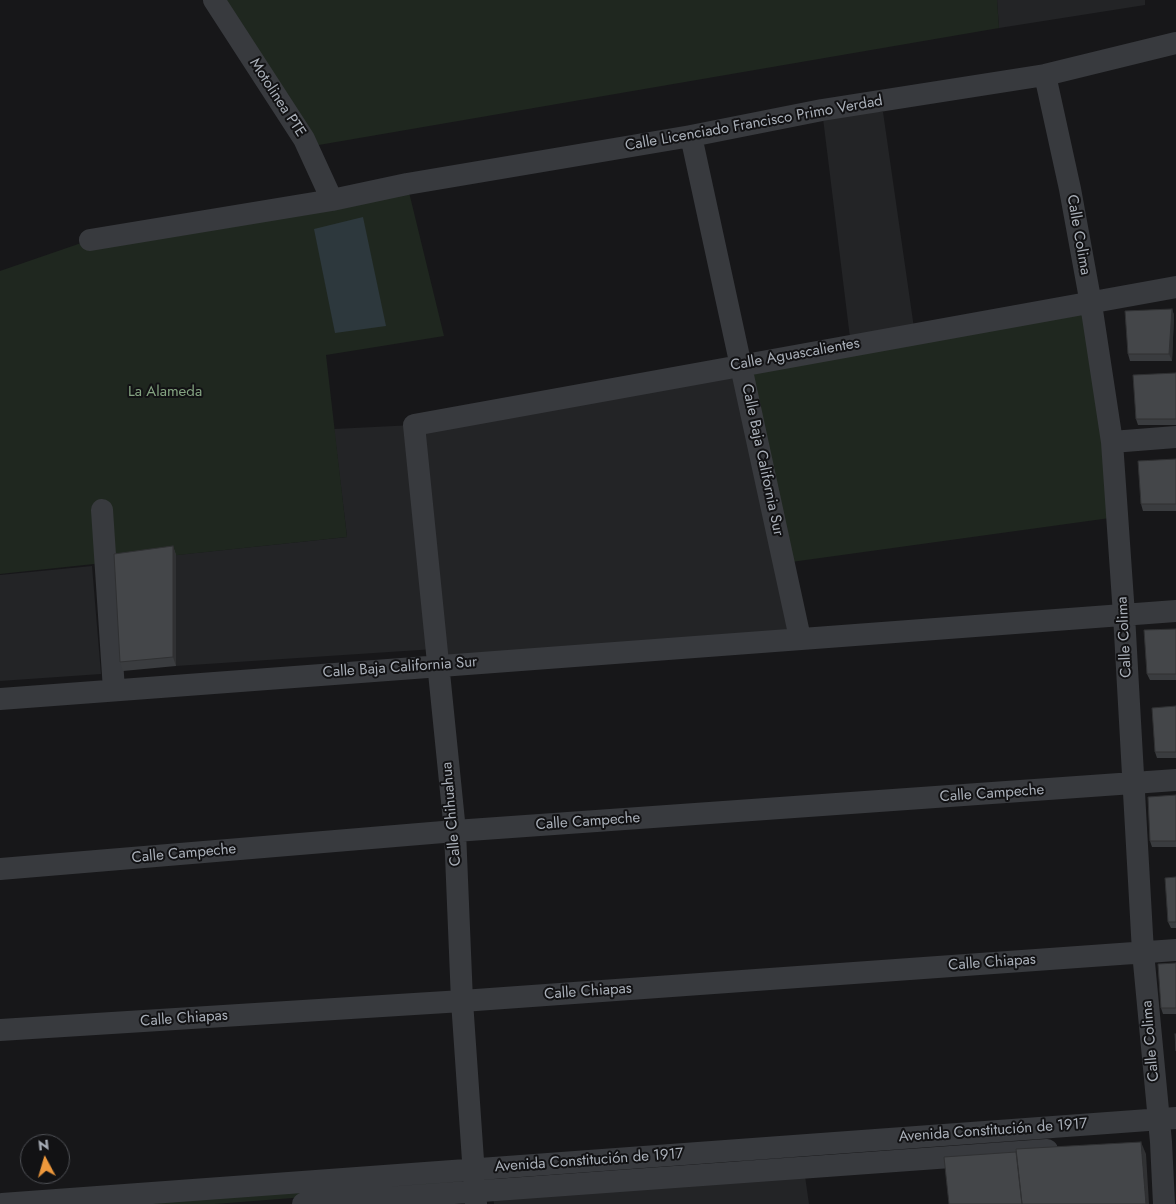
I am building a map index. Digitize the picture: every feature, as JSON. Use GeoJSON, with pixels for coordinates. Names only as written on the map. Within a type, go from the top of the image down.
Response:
{"type":"FeatureCollection","features":[{"type":"Feature","properties":{"kind":"street","name":"Motolinea PTE"},"geometry":{"type":"LineString","coordinates":[[214,0],[304,139],[332,200]]}},
{"type":"Feature","properties":{"kind":"street","name":"Calle Licenciado Francisco Primo Verdad"},"geometry":{"type":"LineString","coordinates":[[90,240],[332,200],[407,184],[691,136],[822,110],[1045,75],[1176,43]]}},
{"type":"Feature","properties":{"kind":"street","name":"Calle Colima"},"geometry":{"type":"LineString","coordinates":[[1045,75],[1070,189],[1091,304],[1112,442],[1143,952],[1167,1119],[1159,1142],[1164,1204]]}},
{"type":"Feature","properties":{"kind":"street","name":"Calle Baja California Sur"},"geometry":{"type":"LineString","coordinates":[[691,136],[800,638]]}},
{"type":"Feature","properties":{"kind":"street","name":"Calle Aguascalientes"},"geometry":{"type":"LineString","coordinates":[[414,425],[741,365],[1091,304],[1176,287]]}},
{"type":"Feature","properties":{"kind":"street","name":"Calle Chihuahua"},"geometry":{"type":"LineString","coordinates":[[414,425],[455,831],[462,1001],[474,1188]]}},
{"type":"Feature","properties":{"kind":"street"},"geometry":{"type":"LineString","coordinates":[[1112,442],[1176,438]]}},
{"type":"Feature","properties":{"kind":"street"},"geometry":{"type":"LineString","coordinates":[[102,510],[114,690]]}},
{"type":"Feature","properties":{"kind":"street","name":"Calle Baja California Sur"},"geometry":{"type":"LineString","coordinates":[[0,699],[800,638],[1176,612]]}},
{"type":"Feature","properties":{"kind":"street","name":"Calle Campeche"},"geometry":{"type":"LineString","coordinates":[[0,869],[455,831],[1176,780]]}},
{"type":"Feature","properties":{"kind":"street","name":"Calle Chiapas"},"geometry":{"type":"LineString","coordinates":[[0,1030],[462,1001],[1176,950]]}},
{"type":"Feature","properties":{"kind":"street","name":"Avenida Constitución de 1917"},"geometry":{"type":"LineString","coordinates":[[302,1204],[1167,1119]]}},
{"type":"Feature","properties":{"kind":"street","name":"Avenida Constitución de 1917"},"geometry":{"type":"LineString","coordinates":[[2,1204],[474,1188],[1071,1148]]}},
{"type":"Feature","properties":{"kind":"shaded area"},"geometry":{"type":"Polygon","coordinates":[[[997,0],[1145,0],[1145,5],[999,28],[997,0]]]}},
{"type":"Feature","properties":{"kind":"shaded area"},"geometry":{"type":"Polygon","coordinates":[[[822,110],[883,112],[915,335],[851,346],[822,110]]]}},
{"type":"Feature","properties":{"kind":"shaded area"},"geometry":{"type":"Polygon","coordinates":[[[363,217],[386,326],[335,333],[314,229],[363,217]]]}},
{"type":"Feature","properties":{"kind":"shaded area"},"geometry":{"type":"Polygon","coordinates":[[[741,365],[800,638],[437,665],[435,649],[176,666],[176,555],[347,537],[334,429],[414,425],[741,365]]]}},
{"type":"Feature","properties":{"kind":"shaded area"},"geometry":{"type":"Polygon","coordinates":[[[92,566],[101,674],[0,681],[0,575],[92,566]]]}},
{"type":"Feature","properties":{"kind":"shaded area"},"geometry":{"type":"Polygon","coordinates":[[[805,1176],[809,1204],[494,1204],[493,1195],[805,1176]]]}},
{"type":"Feature","properties":{"kind":"green space"},"geometry":{"type":"Polygon","coordinates":[[[226,0],[997,0],[999,28],[307,147],[226,0]]]}},
{"type":"Feature","properties":{"kind":"green space","name":"La Alameda"},"geometry":{"type":"Polygon","coordinates":[[[407,184],[444,336],[326,355],[347,537],[0,574],[0,271],[90,240],[407,184]]]}},
{"type":"Feature","properties":{"kind":"green space"},"geometry":{"type":"Polygon","coordinates":[[[1091,304],[1110,518],[784,563],[741,365],[1091,304]]]}},
{"type":"Feature","properties":{"kind":"green space"},"geometry":{"type":"Polygon","coordinates":[[[447,1177],[448,1186],[215,1204],[97,1204],[447,1177]]]}},
{"type":"Feature","properties":{"kind":"building"},"geometry":{"type":"Polygon","coordinates":[[[1172,309],[1169,354],[1128,354],[1125,311],[1172,309]]]}},
{"type":"Feature","properties":{"kind":"building"},"geometry":{"type":"Polygon","coordinates":[[[1176,373],[1176,419],[1136,419],[1133,375],[1176,373]]]}},
{"type":"Feature","properties":{"kind":"building"},"geometry":{"type":"Polygon","coordinates":[[[1176,459],[1176,504],[1141,504],[1138,461],[1176,459]]]}},
{"type":"Feature","properties":{"kind":"building"},"geometry":{"type":"Polygon","coordinates":[[[173,546],[173,657],[120,662],[114,554],[173,546]]]}},
{"type":"Feature","properties":{"kind":"building"},"geometry":{"type":"Polygon","coordinates":[[[1176,629],[1176,674],[1147,674],[1144,630],[1176,629]]]}},
{"type":"Feature","properties":{"kind":"building"},"geometry":{"type":"Polygon","coordinates":[[[1176,706],[1176,752],[1155,752],[1152,708],[1176,706]]]}},
{"type":"Feature","properties":{"kind":"building"},"geometry":{"type":"Polygon","coordinates":[[[1176,795],[1176,841],[1150,841],[1148,797],[1176,795]]]}},
{"type":"Feature","properties":{"kind":"building"},"geometry":{"type":"Polygon","coordinates":[[[1176,877],[1176,922],[1168,922],[1165,878],[1176,877]]]}},
{"type":"Feature","properties":{"kind":"building"},"geometry":{"type":"Polygon","coordinates":[[[1176,963],[1176,1008],[1161,1008],[1158,964],[1176,963]]]}},
{"type":"Feature","properties":{"kind":"building"},"geometry":{"type":"Polygon","coordinates":[[[1141,1142],[1146,1204],[1022,1204],[1016,1149],[1141,1142]]]}},
{"type":"Feature","properties":{"kind":"building"},"geometry":{"type":"Polygon","coordinates":[[[1016,1152],[1022,1204],[949,1204],[944,1157],[1016,1152]]]}}]}
